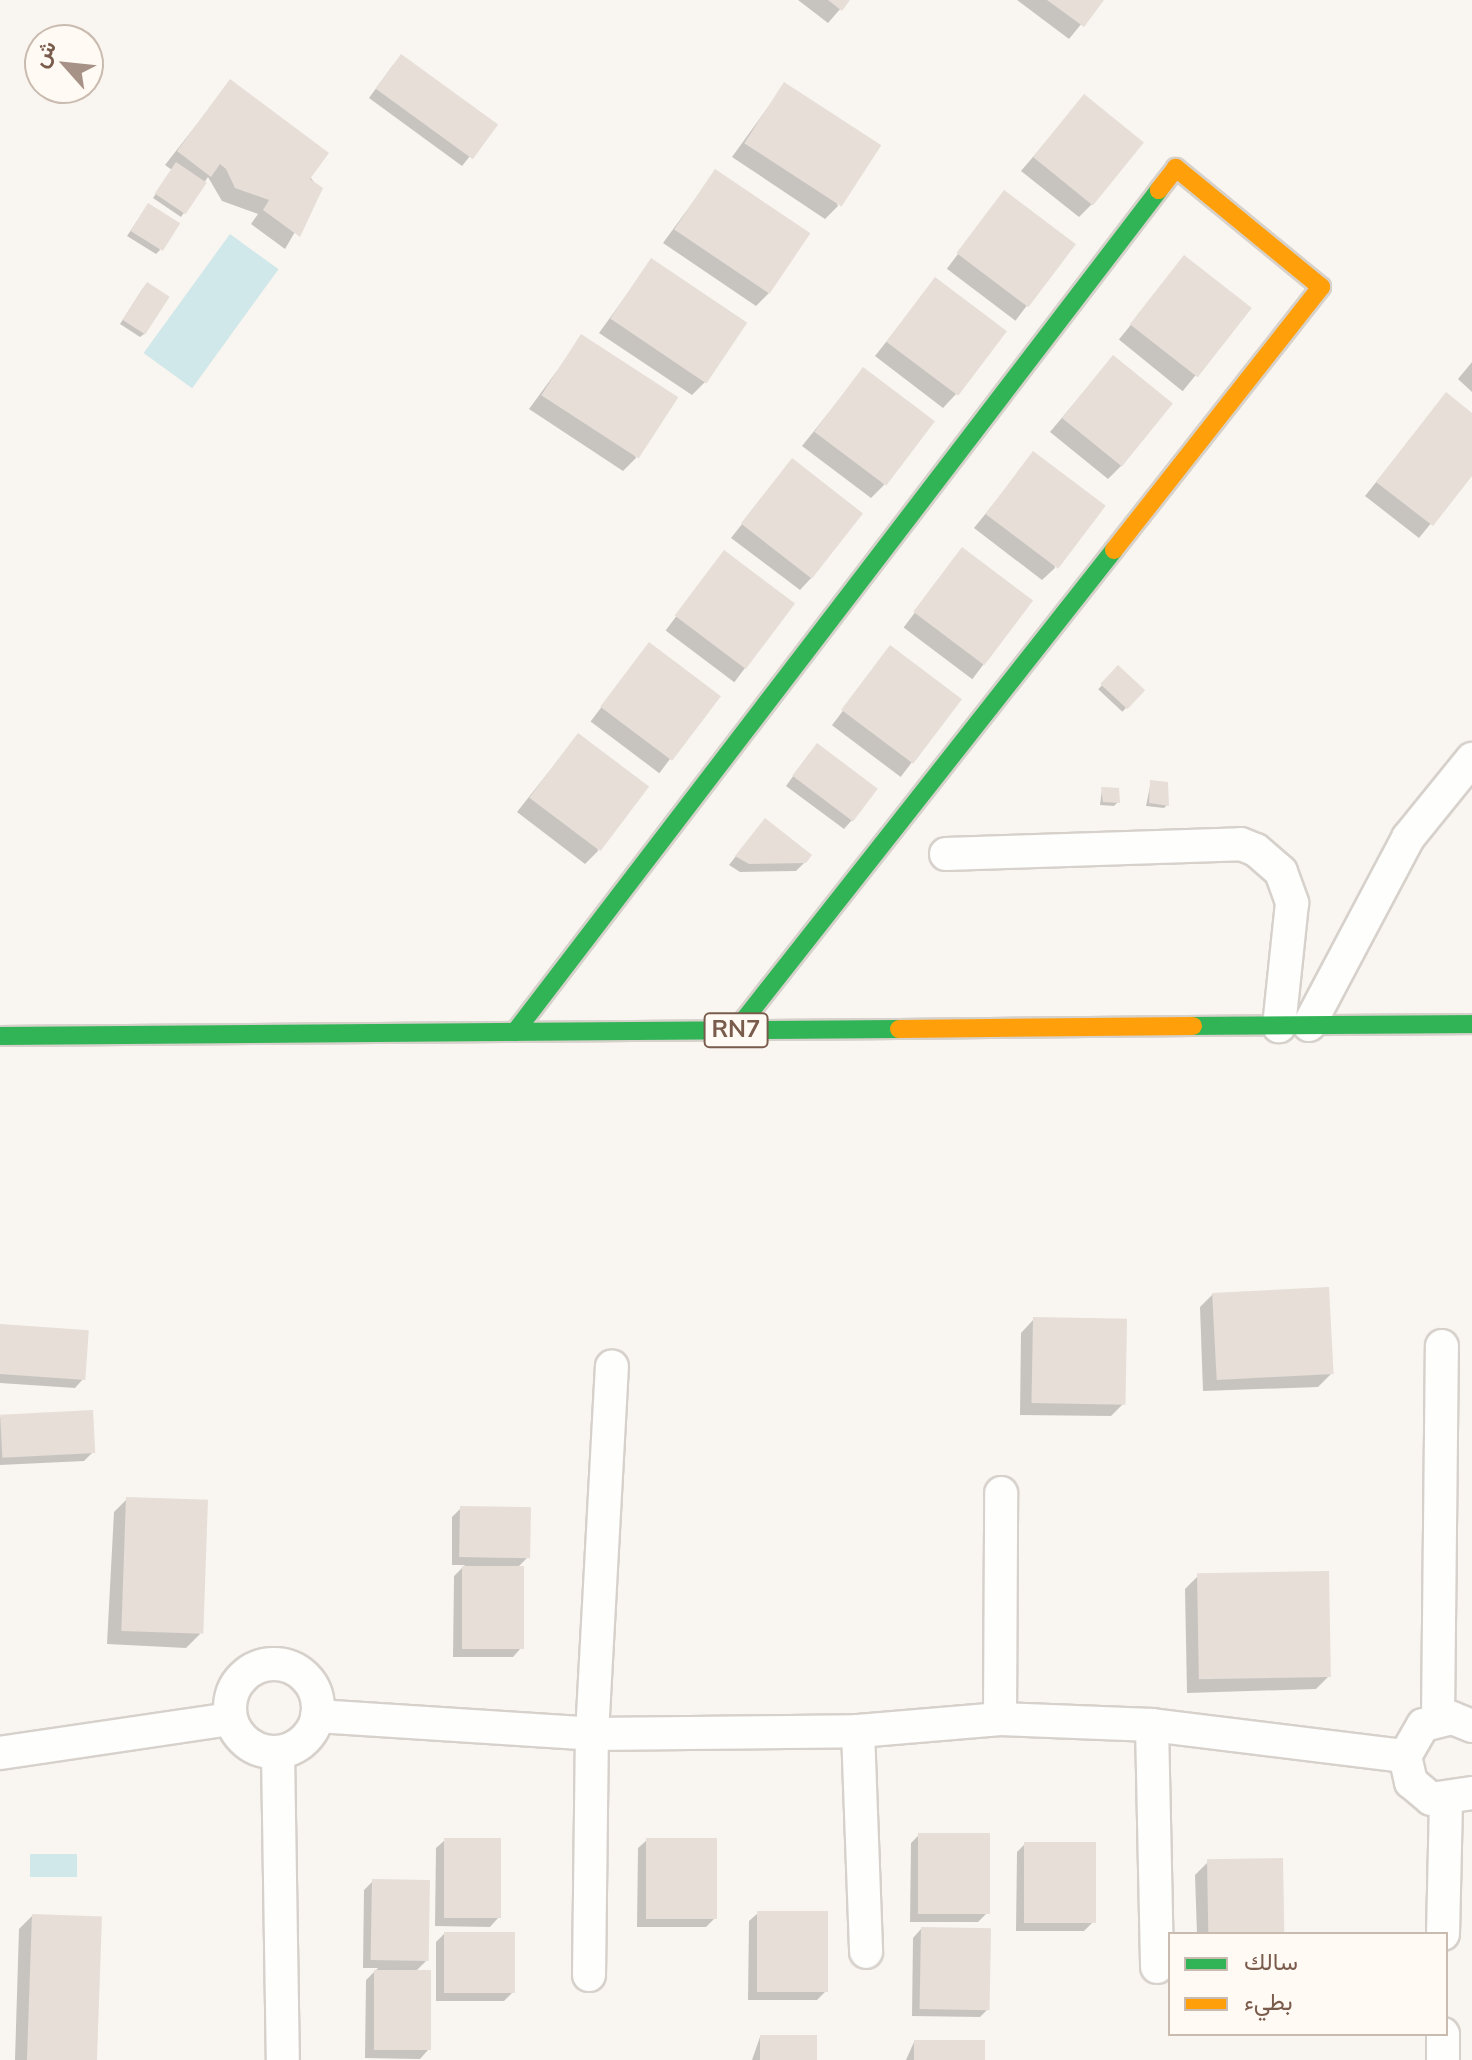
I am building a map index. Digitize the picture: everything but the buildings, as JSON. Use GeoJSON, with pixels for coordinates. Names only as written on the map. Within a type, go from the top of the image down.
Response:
{"type":"FeatureCollection","features":[{"type":"Feature","properties":{"kind":"street"},"geometry":{"type":"LineString","coordinates":[[515,1032],[1176,168],[1321,287],[736,1030]]}},
{"type":"Feature","properties":{"kind":"street"},"geometry":{"type":"LineString","coordinates":[[1294,1026],[1408,838],[1472,759]]}},
{"type":"Feature","properties":{"kind":"street"},"geometry":{"type":"LineString","coordinates":[[946,854],[1241,844],[1256,850],[1281,872],[1292,903],[1294,1026]]}},
{"type":"Feature","properties":{"kind":"street","name":"RN7"},"geometry":{"type":"LineString","coordinates":[[0,1036],[1472,1024]]}},
{"type":"Feature","properties":{"kind":"street"},"geometry":{"type":"LineString","coordinates":[[1438,1719],[1442,1346]]}},
{"type":"Feature","properties":{"kind":"street"},"geometry":{"type":"LineString","coordinates":[[589,1975],[592,1734],[612,1367]]}},
{"type":"Feature","properties":{"kind":"street"},"geometry":{"type":"LineString","coordinates":[[1000,1719],[1001,1493]]}},
{"type":"Feature","properties":{"kind":"street"},"geometry":{"type":"LineString","coordinates":[[265,1664],[305,1675],[317,1716],[304,1740],[278,1752],[248,1745],[230,1719],[240,1679],[265,1664]]}},
{"type":"Feature","properties":{"kind":"street"},"geometry":{"type":"LineString","coordinates":[[317,1716],[592,1734],[858,1731],[1000,1719],[1152,1725],[1405,1756]]}},
{"type":"Feature","properties":{"kind":"street"},"geometry":{"type":"LineString","coordinates":[[0,1753],[230,1719]]}},
{"type":"Feature","properties":{"kind":"street"},"geometry":{"type":"LineString","coordinates":[[1443,1932],[1459,1797],[1420,1793],[1405,1756],[1417,1730],[1438,1719],[1472,1726]]}},
{"type":"Feature","properties":{"kind":"street"},"geometry":{"type":"LineString","coordinates":[[1152,1725],[1157,1967]]}},
{"type":"Feature","properties":{"kind":"street"},"geometry":{"type":"LineString","coordinates":[[858,1731],[866,1952]]}},
{"type":"Feature","properties":{"kind":"street"},"geometry":{"type":"LineString","coordinates":[[278,1752],[283,2060]]}},
{"type":"Feature","properties":{"kind":"street"},"geometry":{"type":"LineString","coordinates":[[1443,2036],[1443,2060]]}},
{"type":"Feature","properties":{"kind":"water"},"geometry":{"type":"Polygon","coordinates":[[[230,234],[279,269],[192,388],[144,353],[230,234]]]}},
{"type":"Feature","properties":{"kind":"water"},"geometry":{"type":"Polygon","coordinates":[[[30,1854],[77,1854],[77,1877],[30,1877],[30,1854]]]}},
{"type":"Feature","properties":{"kind":"traffic: fast"},"geometry":{"type":"LineString","coordinates":[[515,1032],[1159,190]]}},
{"type":"Feature","properties":{"kind":"traffic: fast"},"geometry":{"type":"LineString","coordinates":[[736,1030],[1114,550]]}},
{"type":"Feature","properties":{"kind":"traffic: fast"},"geometry":{"type":"LineString","coordinates":[[1193,1026],[1472,1024]]}},
{"type":"Feature","properties":{"kind":"traffic: fast"},"geometry":{"type":"LineString","coordinates":[[0,1036],[899,1029]]}},
{"type":"Feature","properties":{"kind":"traffic: slow"},"geometry":{"type":"LineString","coordinates":[[1114,550],[1321,287],[1176,168],[1159,190]]}},
{"type":"Feature","properties":{"kind":"traffic: slow"},"geometry":{"type":"LineString","coordinates":[[899,1029],[1193,1026]]}}]}
